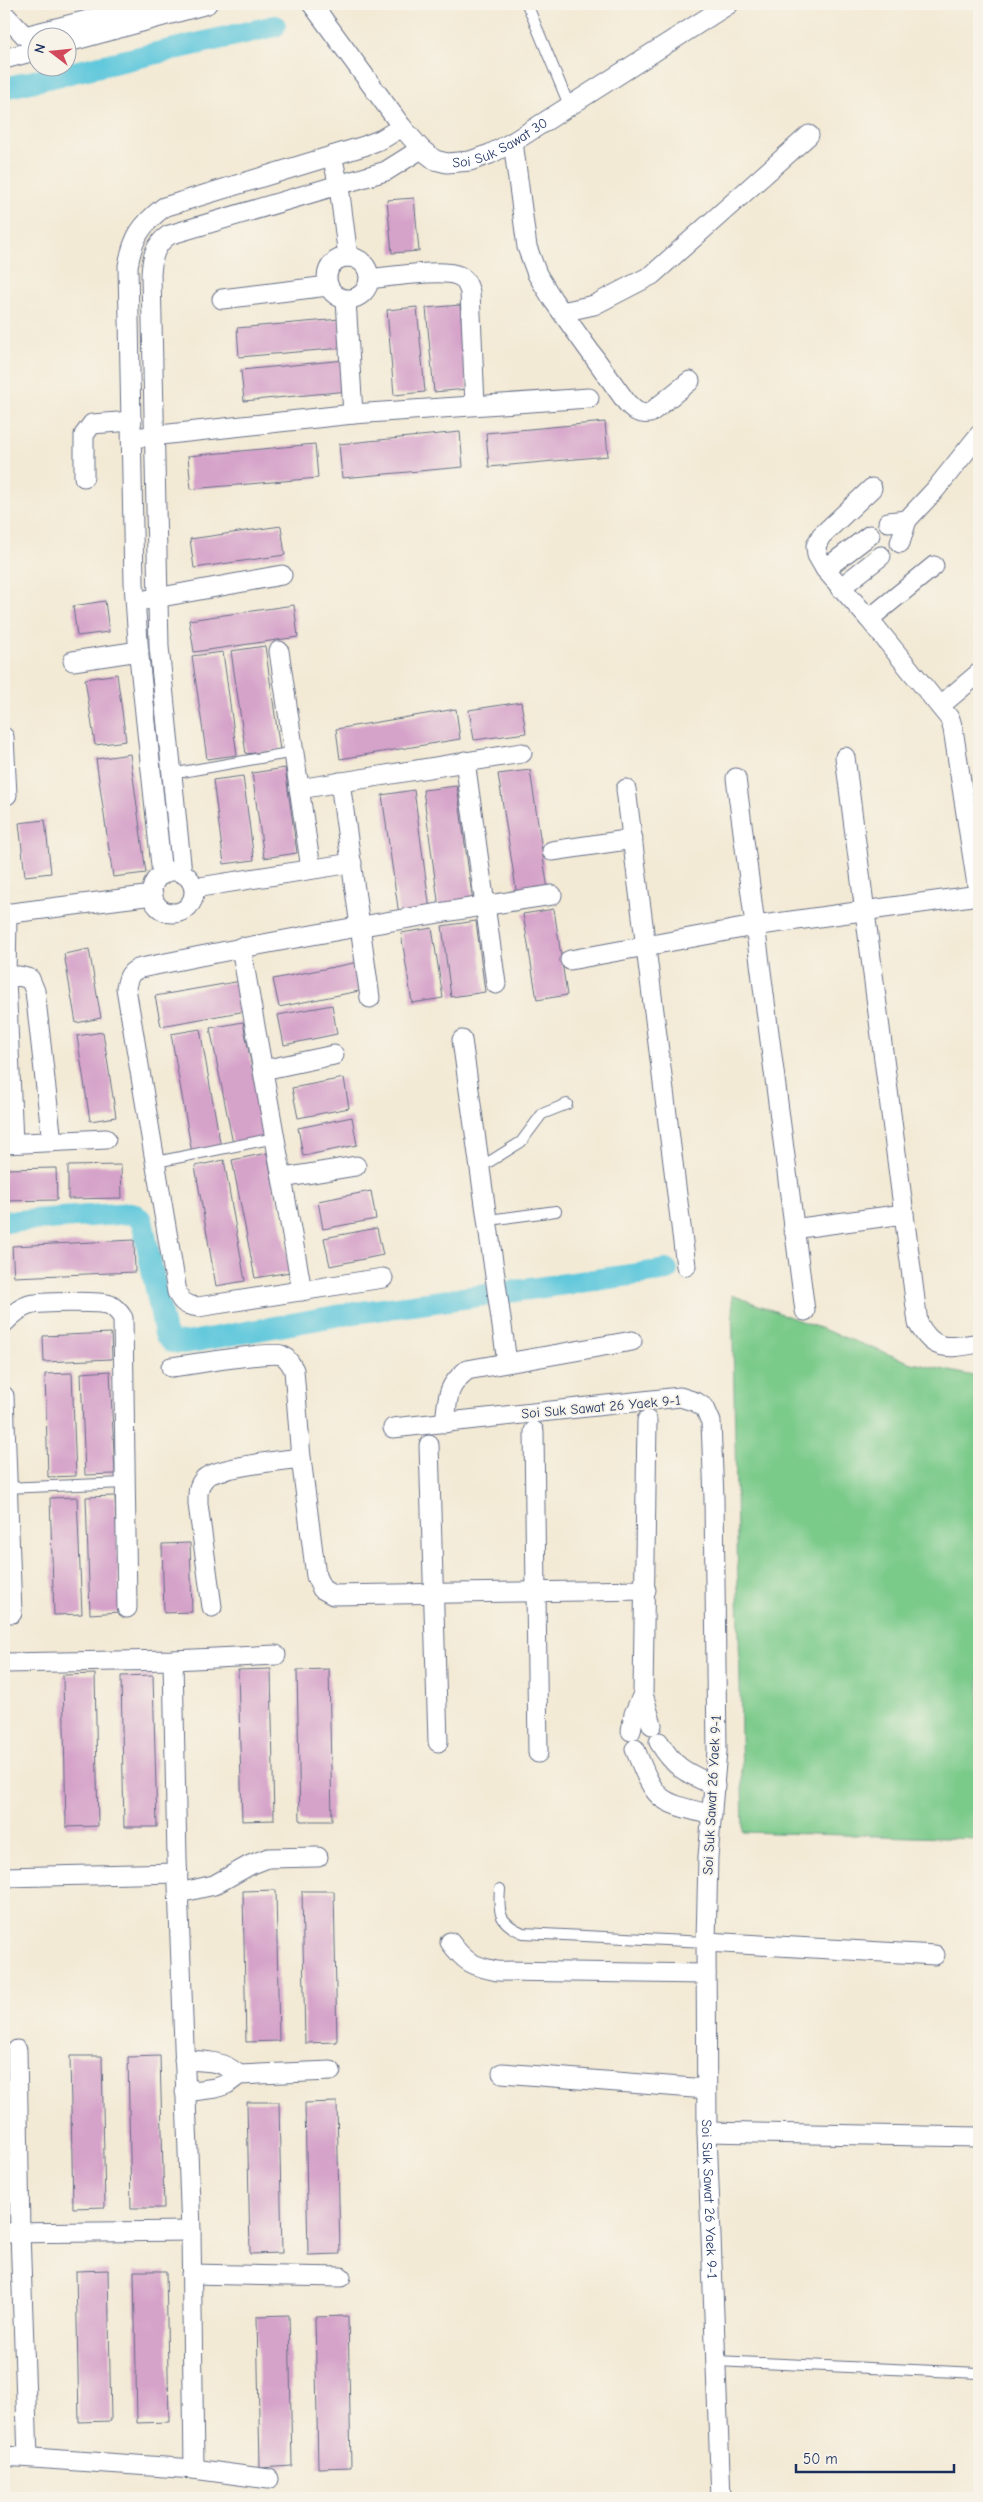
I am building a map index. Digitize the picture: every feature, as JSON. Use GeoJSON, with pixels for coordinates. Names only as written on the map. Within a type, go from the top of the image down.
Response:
{"type":"FeatureCollection","features":[{"type":"Feature","properties":{"kind":"street"},"geometry":{"type":"LineString","coordinates":[[4,14],[25,36],[151,4]]}},
{"type":"Feature","properties":{"kind":"street"},"geometry":{"type":"LineString","coordinates":[[78,39],[207,4]]}},
{"type":"Feature","properties":{"kind":"street","name":"Soi Suk Sawat 30"},"geometry":{"type":"LineString","coordinates":[[315,5],[402,127],[421,149],[435,160],[456,163],[490,154],[513,142],[729,4]]}},
{"type":"Feature","properties":{"kind":"street"},"geometry":{"type":"LineString","coordinates":[[4,59],[28,53]]}},
{"type":"Feature","properties":{"kind":"street"},"geometry":{"type":"LineString","coordinates":[[162,875],[139,651],[132,519],[128,266],[132,245],[146,222],[164,207],[332,156],[382,139],[402,127]]}},
{"type":"Feature","properties":{"kind":"street"},"geometry":{"type":"LineString","coordinates":[[562,312],[594,305],[652,275],[809,135]]}},
{"type":"Feature","properties":{"kind":"street"},"geometry":{"type":"LineString","coordinates":[[513,142],[527,247],[538,274],[562,312],[635,412],[643,415],[650,413],[690,381]]}},
{"type":"Feature","properties":{"kind":"street"},"geometry":{"type":"LineString","coordinates":[[182,873],[162,696],[157,597],[152,256],[160,241],[181,230],[386,171],[421,149]]}},
{"type":"Feature","properties":{"kind":"street"},"geometry":{"type":"LineString","coordinates":[[332,156],[339,186],[348,257]]}},
{"type":"Feature","properties":{"kind":"street"},"geometry":{"type":"LineString","coordinates":[[348,257],[363,264],[369,279],[367,288],[362,294],[346,300],[332,293],[328,286],[328,270],[332,263],[348,257]]}},
{"type":"Feature","properties":{"kind":"street"},"geometry":{"type":"LineString","coordinates":[[369,279],[445,272],[459,276],[465,281],[470,292],[476,405]]}},
{"type":"Feature","properties":{"kind":"street"},"geometry":{"type":"LineString","coordinates":[[222,299],[328,286]]}},
{"type":"Feature","properties":{"kind":"street"},"geometry":{"type":"LineString","coordinates":[[346,300],[353,414]]}},
{"type":"Feature","properties":{"kind":"street"},"geometry":{"type":"LineString","coordinates":[[84,477],[84,435],[92,424],[132,429],[155,436],[353,414],[589,398]]}},
{"type":"Feature","properties":{"kind":"street"},"geometry":{"type":"LineString","coordinates":[[900,543],[907,520],[935,490],[979,434]]}},
{"type":"Feature","properties":{"kind":"street"},"geometry":{"type":"LineString","coordinates":[[570,960],[754,926],[979,896],[953,729],[940,706],[868,618],[840,588],[817,555],[816,546],[821,536],[872,488]]}},
{"type":"Feature","properties":{"kind":"street"},"geometry":{"type":"LineString","coordinates":[[888,522],[907,520]]}},
{"type":"Feature","properties":{"kind":"street"},"geometry":{"type":"LineString","coordinates":[[825,569],[870,535]]}},
{"type":"Feature","properties":{"kind":"street"},"geometry":{"type":"LineString","coordinates":[[840,588],[881,556]]}},
{"type":"Feature","properties":{"kind":"street"},"geometry":{"type":"LineString","coordinates":[[868,618],[934,566]]}},
{"type":"Feature","properties":{"kind":"street"},"geometry":{"type":"LineString","coordinates":[[136,603],[157,597],[282,575]]}},
{"type":"Feature","properties":{"kind":"street"},"geometry":{"type":"LineString","coordinates":[[74,661],[139,651]]}},
{"type":"Feature","properties":{"kind":"street"},"geometry":{"type":"LineString","coordinates":[[279,651],[311,869]]}},
{"type":"Feature","properties":{"kind":"street"},"geometry":{"type":"LineString","coordinates":[[940,706],[979,673]]}},
{"type":"Feature","properties":{"kind":"street"},"geometry":{"type":"LineString","coordinates":[[4,737],[7,795]]}},
{"type":"Feature","properties":{"kind":"street"},"geometry":{"type":"LineString","coordinates":[[299,789],[522,753]]}},
{"type":"Feature","properties":{"kind":"street"},"geometry":{"type":"LineString","coordinates":[[845,757],[918,1323],[926,1338],[950,1348],[979,1343]]}},
{"type":"Feature","properties":{"kind":"street"},"geometry":{"type":"LineString","coordinates":[[465,761],[496,984]]}},
{"type":"Feature","properties":{"kind":"street"},"geometry":{"type":"LineString","coordinates":[[736,778],[805,1312]]}},
{"type":"Feature","properties":{"kind":"street"},"geometry":{"type":"LineString","coordinates":[[340,782],[370,998]]}},
{"type":"Feature","properties":{"kind":"street"},"geometry":{"type":"LineString","coordinates":[[626,789],[644,946],[686,1266]]}},
{"type":"Feature","properties":{"kind":"street"},"geometry":{"type":"LineString","coordinates":[[965,801],[979,815]]}},
{"type":"Feature","properties":{"kind":"street"},"geometry":{"type":"LineString","coordinates":[[552,851],[633,840]]}},
{"type":"Feature","properties":{"kind":"street"},"geometry":{"type":"LineString","coordinates":[[194,888],[352,863]]}},
{"type":"Feature","properties":{"kind":"street"},"geometry":{"type":"LineString","coordinates":[[169,871],[182,873],[191,880],[194,888],[191,904],[176,914],[161,910],[152,895],[155,881],[162,875],[169,871]]}},
{"type":"Feature","properties":{"kind":"street"},"geometry":{"type":"LineString","coordinates":[[106,1139],[8,1144],[6,914],[152,895]]}},
{"type":"Feature","properties":{"kind":"street"},"geometry":{"type":"LineString","coordinates":[[383,1278],[198,1307],[185,1305],[177,1292],[126,988],[127,978],[133,970],[241,947],[360,925],[552,895]]}},
{"type":"Feature","properties":{"kind":"street"},"geometry":{"type":"LineString","coordinates":[[241,947],[302,1291]]}},
{"type":"Feature","properties":{"kind":"street"},"geometry":{"type":"LineString","coordinates":[[6,978],[19,976],[30,979],[35,991],[52,1142]]}},
{"type":"Feature","properties":{"kind":"street"},"geometry":{"type":"LineString","coordinates":[[462,1040],[489,1220],[507,1362]]}},
{"type":"Feature","properties":{"kind":"street"},"geometry":{"type":"LineString","coordinates":[[263,1070],[334,1055]]}},
{"type":"Feature","properties":{"kind":"street"},"geometry":{"type":"LineString","coordinates":[[282,1178],[356,1166]]}},
{"type":"Feature","properties":{"kind":"street"},"geometry":{"type":"LineString","coordinates":[[793,1229],[904,1214]]}},
{"type":"Feature","properties":{"kind":"street"},"geometry":{"type":"LineString","coordinates":[[4,1323],[18,1311],[30,1305],[97,1302],[110,1305],[118,1310],[122,1318],[127,1608]]}},
{"type":"Feature","properties":{"kind":"street"},"geometry":{"type":"LineString","coordinates":[[445,1423],[449,1393],[454,1380],[467,1370],[632,1340]]}},
{"type":"Feature","properties":{"kind":"street"},"geometry":{"type":"LineString","coordinates":[[171,1367],[261,1355],[280,1355],[289,1362],[294,1370],[301,1458],[316,1576],[322,1589],[333,1594],[350,1596],[646,1590]]}},
{"type":"Feature","properties":{"kind":"street"},"geometry":{"type":"LineString","coordinates":[[4,1396],[12,1613]]}},
{"type":"Feature","properties":{"kind":"street","name":"Soi Suk Sawat 26 Yaek 9-1"},"geometry":{"type":"LineString","coordinates":[[393,1428],[680,1397],[696,1402],[705,1408],[711,1422],[714,1499],[717,1751],[706,1942],[706,2132],[721,2498]]}},
{"type":"Feature","properties":{"kind":"street"},"geometry":{"type":"LineString","coordinates":[[647,1420],[643,1694],[655,1733],[669,1760],[686,1773],[715,1786]]}},
{"type":"Feature","properties":{"kind":"street"},"geometry":{"type":"LineString","coordinates":[[534,1431],[538,1753]]}},
{"type":"Feature","properties":{"kind":"street"},"geometry":{"type":"LineString","coordinates":[[429,1445],[438,1742]]}},
{"type":"Feature","properties":{"kind":"street"},"geometry":{"type":"LineString","coordinates":[[212,1607],[198,1504],[198,1488],[206,1477],[220,1471],[301,1458]]}},
{"type":"Feature","properties":{"kind":"street"},"geometry":{"type":"LineString","coordinates":[[4,1663],[173,1660],[276,1655]]}},
{"type":"Feature","properties":{"kind":"street"},"geometry":{"type":"LineString","coordinates":[[173,1660],[178,1873],[191,2231],[194,2470]]}},
{"type":"Feature","properties":{"kind":"street"},"geometry":{"type":"LineString","coordinates":[[643,1694],[634,1714],[633,1740],[652,1788],[663,1801],[712,1815]]}},
{"type":"Feature","properties":{"kind":"street"},"geometry":{"type":"LineString","coordinates":[[646,1775],[669,1760]]}},
{"type":"Feature","properties":{"kind":"street"},"geometry":{"type":"LineString","coordinates":[[179,1893],[214,1885],[250,1865],[268,1858],[318,1857]]}},
{"type":"Feature","properties":{"kind":"street"},"geometry":{"type":"LineString","coordinates":[[4,1877],[178,1873]]}},
{"type":"Feature","properties":{"kind":"street"},"geometry":{"type":"LineString","coordinates":[[450,1942],[462,1958],[477,1967],[497,1971],[706,1974]]}},
{"type":"Feature","properties":{"kind":"street"},"geometry":{"type":"LineString","coordinates":[[706,1942],[935,1955]]}},
{"type":"Feature","properties":{"kind":"street"},"geometry":{"type":"LineString","coordinates":[[16,2050],[12,2233],[28,2457]]}},
{"type":"Feature","properties":{"kind":"street"},"geometry":{"type":"LineString","coordinates":[[184,2060],[218,2062],[230,2067],[239,2075]]}},
{"type":"Feature","properties":{"kind":"street"},"geometry":{"type":"LineString","coordinates":[[185,2092],[216,2088],[227,2084],[239,2075],[331,2071]]}},
{"type":"Feature","properties":{"kind":"street"},"geometry":{"type":"LineString","coordinates":[[502,2072],[706,2089]]}},
{"type":"Feature","properties":{"kind":"street"},"geometry":{"type":"LineString","coordinates":[[706,2132],[979,2137]]}},
{"type":"Feature","properties":{"kind":"street"},"geometry":{"type":"LineString","coordinates":[[12,2233],[191,2231]]}},
{"type":"Feature","properties":{"kind":"street"},"geometry":{"type":"LineString","coordinates":[[191,2274],[341,2277]]}},
{"type":"Feature","properties":{"kind":"street"},"geometry":{"type":"LineString","coordinates":[[4,2456],[194,2470],[269,2479]]}},
{"type":"Feature","properties":{"kind":"lane"},"geometry":{"type":"LineString","coordinates":[[527,4],[569,105]]}},
{"type":"Feature","properties":{"kind":"lane"},"geometry":{"type":"LineString","coordinates":[[171,774],[294,752]]}},
{"type":"Feature","properties":{"kind":"lane"},"geometry":{"type":"LineString","coordinates":[[480,1167],[521,1142],[542,1114],[567,1104]]}},
{"type":"Feature","properties":{"kind":"lane"},"geometry":{"type":"LineString","coordinates":[[156,1162],[275,1138]]}},
{"type":"Feature","properties":{"kind":"lane"},"geometry":{"type":"LineString","coordinates":[[489,1220],[556,1211]]}},
{"type":"Feature","properties":{"kind":"lane"},"geometry":{"type":"LineString","coordinates":[[6,1487],[125,1483]]}},
{"type":"Feature","properties":{"kind":"lane"},"geometry":{"type":"LineString","coordinates":[[500,1889],[498,1908],[502,1918],[511,1928],[523,1933],[706,1942]]}},
{"type":"Feature","properties":{"kind":"lane"},"geometry":{"type":"LineString","coordinates":[[716,2361],[979,2373]]}},
{"type":"Feature","properties":{"kind":"green space"},"geometry":{"type":"Polygon","coordinates":[[[732,1295],[912,1363],[979,1377],[979,1839],[743,1832],[732,1295]]]}},
{"type":"Feature","properties":{"kind":"building"},"geometry":{"type":"Polygon","coordinates":[[[414,198],[419,251],[392,253],[387,200],[414,198]]]}},
{"type":"Feature","properties":{"kind":"building"},"geometry":{"type":"Polygon","coordinates":[[[460,305],[467,389],[434,392],[426,308],[460,305]]]}},
{"type":"Feature","properties":{"kind":"building"},"geometry":{"type":"Polygon","coordinates":[[[417,307],[425,392],[394,395],[387,310],[417,307]]]}},
{"type":"Feature","properties":{"kind":"building"},"geometry":{"type":"Polygon","coordinates":[[[340,319],[343,348],[239,357],[237,328],[340,319]]]}},
{"type":"Feature","properties":{"kind":"building"},"geometry":{"type":"Polygon","coordinates":[[[345,360],[348,391],[244,401],[241,370],[345,360]]]}},
{"type":"Feature","properties":{"kind":"building"},"geometry":{"type":"Polygon","coordinates":[[[605,422],[608,456],[489,467],[486,433],[605,422]]]}},
{"type":"Feature","properties":{"kind":"building"},"geometry":{"type":"Polygon","coordinates":[[[460,432],[463,467],[342,478],[339,444],[460,432]]]}},
{"type":"Feature","properties":{"kind":"building"},"geometry":{"type":"Polygon","coordinates":[[[315,444],[318,478],[191,489],[188,456],[315,444]]]}},
{"type":"Feature","properties":{"kind":"building"},"geometry":{"type":"Polygon","coordinates":[[[281,526],[285,555],[194,568],[190,539],[281,526]]]}},
{"type":"Feature","properties":{"kind":"building"},"geometry":{"type":"Polygon","coordinates":[[[105,601],[109,632],[77,636],[73,606],[105,601]]]}},
{"type":"Feature","properties":{"kind":"building"},"geometry":{"type":"Polygon","coordinates":[[[294,605],[298,637],[194,652],[189,620],[294,605]]]}},
{"type":"Feature","properties":{"kind":"building"},"geometry":{"type":"Polygon","coordinates":[[[265,646],[280,750],[246,754],[231,651],[265,646]]]}},
{"type":"Feature","properties":{"kind":"building"},"geometry":{"type":"Polygon","coordinates":[[[223,652],[237,755],[207,759],[192,656],[223,652]]]}},
{"type":"Feature","properties":{"kind":"building"},"geometry":{"type":"Polygon","coordinates":[[[117,674],[126,741],[95,745],[85,679],[117,674]]]}},
{"type":"Feature","properties":{"kind":"building"},"geometry":{"type":"Polygon","coordinates":[[[521,702],[526,733],[474,740],[469,710],[521,702]]]}},
{"type":"Feature","properties":{"kind":"building"},"geometry":{"type":"Polygon","coordinates":[[[456,709],[460,739],[340,759],[336,729],[456,709]]]}},
{"type":"Feature","properties":{"kind":"building"},"geometry":{"type":"Polygon","coordinates":[[[130,754],[146,873],[113,877],[96,759],[130,754]]]}},
{"type":"Feature","properties":{"kind":"building"},"geometry":{"type":"Polygon","coordinates":[[[285,768],[297,853],[264,858],[252,773],[285,768]]]}},
{"type":"Feature","properties":{"kind":"building"},"geometry":{"type":"Polygon","coordinates":[[[530,770],[548,890],[517,895],[498,774],[530,770]]]}},
{"type":"Feature","properties":{"kind":"building"},"geometry":{"type":"Polygon","coordinates":[[[243,776],[254,860],[224,864],[213,780],[243,776]]]}},
{"type":"Feature","properties":{"kind":"building"},"geometry":{"type":"Polygon","coordinates":[[[457,786],[473,903],[439,908],[423,790],[457,786]]]}},
{"type":"Feature","properties":{"kind":"building"},"geometry":{"type":"Polygon","coordinates":[[[414,790],[430,910],[399,915],[382,795],[414,790]]]}},
{"type":"Feature","properties":{"kind":"building"},"geometry":{"type":"Polygon","coordinates":[[[45,820],[51,873],[25,876],[19,823],[45,820]]]}},
{"type":"Feature","properties":{"kind":"building"},"geometry":{"type":"Polygon","coordinates":[[[554,909],[567,995],[537,1000],[523,914],[554,909]]]}},
{"type":"Feature","properties":{"kind":"building"},"geometry":{"type":"Polygon","coordinates":[[[476,921],[485,992],[451,997],[442,926],[476,921]]]}},
{"type":"Feature","properties":{"kind":"building"},"geometry":{"type":"Polygon","coordinates":[[[432,928],[443,998],[412,1003],[401,933],[432,928]]]}},
{"type":"Feature","properties":{"kind":"building"},"geometry":{"type":"Polygon","coordinates":[[[89,949],[101,1018],[76,1023],[64,954],[89,949]]]}},
{"type":"Feature","properties":{"kind":"building"},"geometry":{"type":"Polygon","coordinates":[[[359,962],[364,990],[279,1007],[273,979],[359,962]]]}},
{"type":"Feature","properties":{"kind":"building"},"geometry":{"type":"Polygon","coordinates":[[[241,981],[246,1011],[161,1026],[155,996],[241,981]]]}},
{"type":"Feature","properties":{"kind":"building"},"geometry":{"type":"Polygon","coordinates":[[[332,1005],[337,1034],[284,1045],[278,1015],[332,1005]]]}},
{"type":"Feature","properties":{"kind":"building"},"geometry":{"type":"Polygon","coordinates":[[[243,1022],[266,1138],[233,1144],[210,1028],[243,1022]]]}},
{"type":"Feature","properties":{"kind":"building"},"geometry":{"type":"Polygon","coordinates":[[[200,1029],[221,1148],[192,1153],[171,1034],[200,1029]]]}},
{"type":"Feature","properties":{"kind":"building"},"geometry":{"type":"Polygon","coordinates":[[[103,1032],[116,1117],[90,1121],[77,1036],[103,1032]]]}},
{"type":"Feature","properties":{"kind":"building"},"geometry":{"type":"Polygon","coordinates":[[[344,1078],[349,1108],[298,1118],[292,1088],[344,1078]]]}},
{"type":"Feature","properties":{"kind":"building"},"geometry":{"type":"Polygon","coordinates":[[[352,1117],[357,1145],[303,1156],[298,1128],[352,1117]]]}},
{"type":"Feature","properties":{"kind":"building"},"geometry":{"type":"Polygon","coordinates":[[[267,1153],[290,1272],[255,1278],[232,1160],[267,1153]]]}},
{"type":"Feature","properties":{"kind":"building"},"geometry":{"type":"Polygon","coordinates":[[[224,1160],[245,1281],[216,1286],[195,1166],[224,1160]]]}},
{"type":"Feature","properties":{"kind":"building"},"geometry":{"type":"Polygon","coordinates":[[[121,1165],[122,1198],[68,1199],[68,1166],[121,1165]]]}},
{"type":"Feature","properties":{"kind":"building"},"geometry":{"type":"Polygon","coordinates":[[[56,1168],[57,1200],[4,1201],[4,1169],[56,1168]]]}},
{"type":"Feature","properties":{"kind":"building"},"geometry":{"type":"Polygon","coordinates":[[[371,1191],[376,1219],[323,1229],[318,1201],[371,1191]]]}},
{"type":"Feature","properties":{"kind":"building"},"geometry":{"type":"Polygon","coordinates":[[[377,1228],[383,1255],[330,1266],[324,1238],[377,1228]]]}},
{"type":"Feature","properties":{"kind":"building"},"geometry":{"type":"Polygon","coordinates":[[[134,1240],[135,1272],[14,1277],[12,1246],[134,1240]]]}},
{"type":"Feature","properties":{"kind":"building"},"geometry":{"type":"Polygon","coordinates":[[[111,1333],[112,1359],[44,1362],[43,1336],[111,1333]]]}},
{"type":"Feature","properties":{"kind":"building"},"geometry":{"type":"Polygon","coordinates":[[[110,1371],[115,1474],[85,1475],[81,1373],[110,1371]]]}},
{"type":"Feature","properties":{"kind":"building"},"geometry":{"type":"Polygon","coordinates":[[[72,1373],[76,1476],[48,1477],[45,1374],[72,1373]]]}},
{"type":"Feature","properties":{"kind":"building"},"geometry":{"type":"Polygon","coordinates":[[[115,1496],[120,1612],[90,1614],[86,1497],[115,1496]]]}},
{"type":"Feature","properties":{"kind":"building"},"geometry":{"type":"Polygon","coordinates":[[[77,1497],[82,1614],[54,1615],[50,1498],[77,1497]]]}},
{"type":"Feature","properties":{"kind":"building"},"geometry":{"type":"Polygon","coordinates":[[[190,1543],[192,1612],[164,1613],[162,1544],[190,1543]]]}},
{"type":"Feature","properties":{"kind":"building"},"geometry":{"type":"Polygon","coordinates":[[[271,1669],[274,1820],[242,1821],[238,1670],[271,1669]]]}},
{"type":"Feature","properties":{"kind":"building"},"geometry":{"type":"Polygon","coordinates":[[[329,1669],[332,1821],[300,1821],[297,1670],[329,1669]]]}},
{"type":"Feature","properties":{"kind":"building"},"geometry":{"type":"Polygon","coordinates":[[[95,1674],[98,1826],[66,1827],[63,1675],[95,1674]]]}},
{"type":"Feature","properties":{"kind":"building"},"geometry":{"type":"Polygon","coordinates":[[[153,1675],[157,1827],[124,1827],[121,1676],[153,1675]]]}},
{"type":"Feature","properties":{"kind":"building"},"geometry":{"type":"Polygon","coordinates":[[[276,1890],[279,2041],[246,2042],[243,1891],[276,1890]]]}},
{"type":"Feature","properties":{"kind":"building"},"geometry":{"type":"Polygon","coordinates":[[[302,1891],[334,1891],[337,2042],[305,2043],[302,1891]]]}},
{"type":"Feature","properties":{"kind":"building"},"geometry":{"type":"Polygon","coordinates":[[[70,2056],[102,2056],[105,2207],[73,2208],[70,2056]]]}},
{"type":"Feature","properties":{"kind":"building"},"geometry":{"type":"Polygon","coordinates":[[[160,2056],[164,2208],[131,2208],[128,2057],[160,2056]]]}},
{"type":"Feature","properties":{"kind":"building"},"geometry":{"type":"Polygon","coordinates":[[[247,2102],[279,2102],[282,2253],[250,2254],[247,2102]]]}},
{"type":"Feature","properties":{"kind":"building"},"geometry":{"type":"Polygon","coordinates":[[[337,2102],[340,2254],[308,2255],[305,2103],[337,2102]]]}},
{"type":"Feature","properties":{"kind":"building"},"geometry":{"type":"Polygon","coordinates":[[[108,2270],[111,2421],[79,2422],[76,2271],[108,2270]]]}},
{"type":"Feature","properties":{"kind":"building"},"geometry":{"type":"Polygon","coordinates":[[[134,2271],[166,2271],[169,2422],[137,2423],[134,2271]]]}},
{"type":"Feature","properties":{"kind":"building"},"geometry":{"type":"Polygon","coordinates":[[[289,2315],[292,2466],[260,2468],[257,2316],[289,2315]]]}},
{"type":"Feature","properties":{"kind":"building"},"geometry":{"type":"Polygon","coordinates":[[[348,2316],[351,2467],[318,2468],[315,2317],[348,2316]]]}},
{"type":"Feature","properties":{"kind":"waterway"},"geometry":{"type":"LineString","coordinates":[[4,88],[275,26]]}},
{"type":"Feature","properties":{"kind":"waterway"},"geometry":{"type":"LineString","coordinates":[[4,1222],[132,1213],[142,1220],[165,1334],[172,1342],[185,1343],[347,1314],[667,1270]]}}]}
